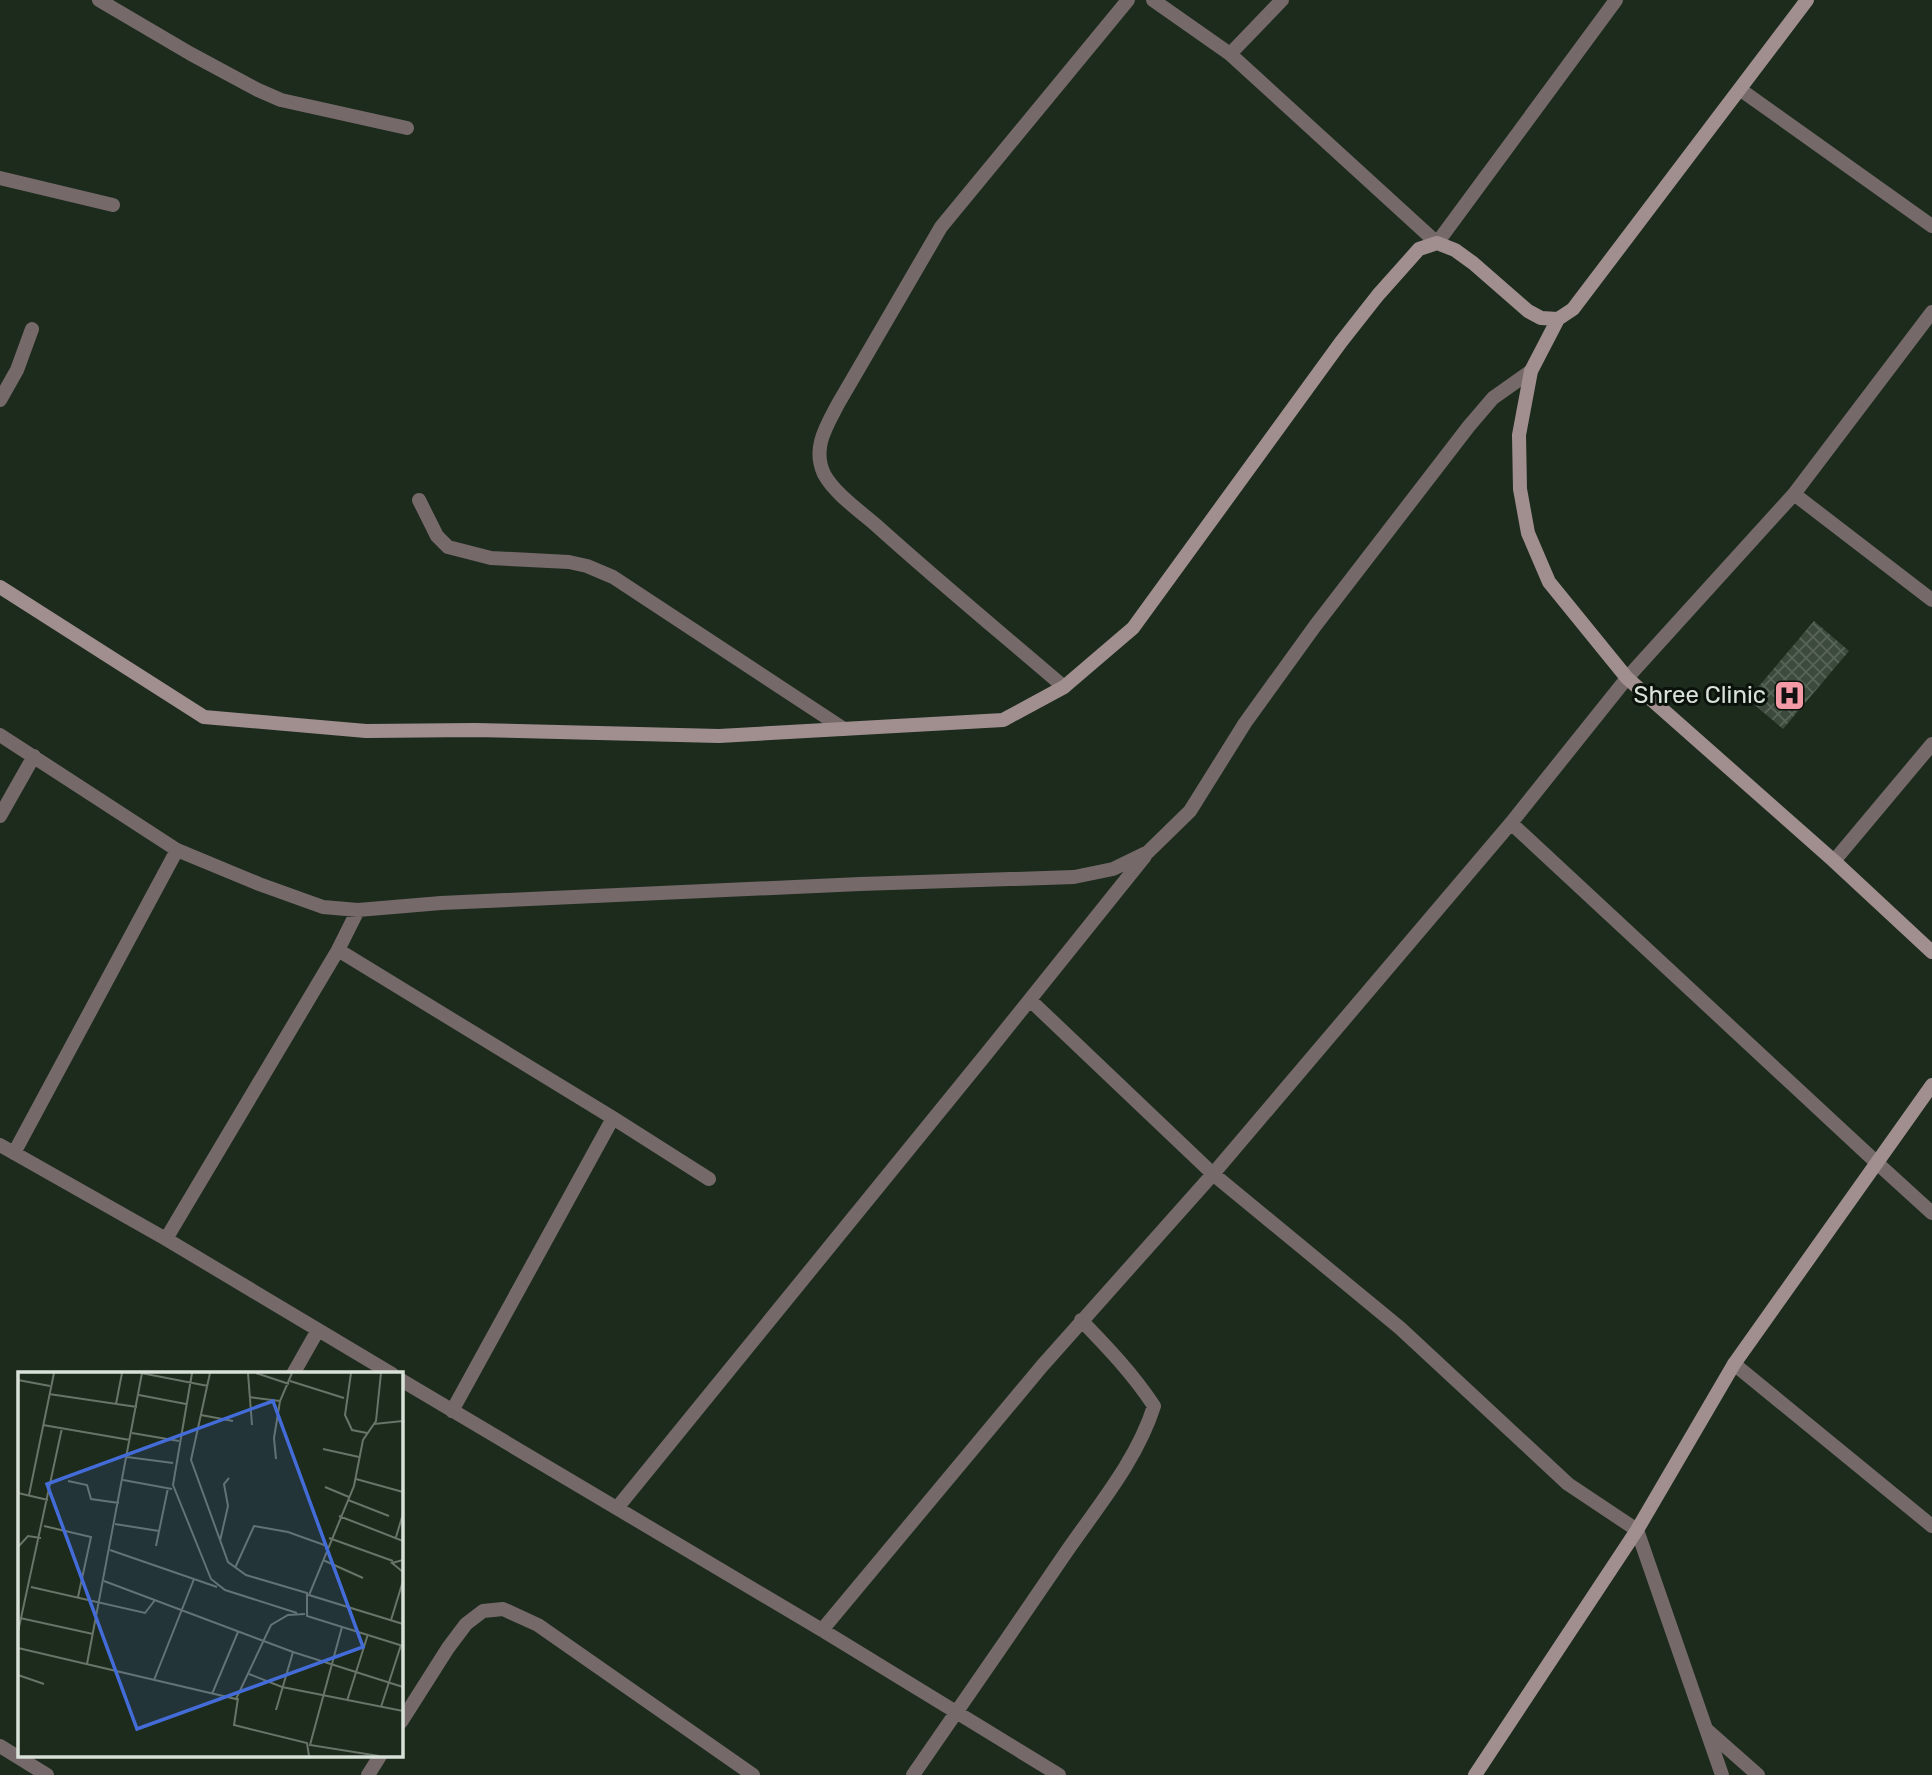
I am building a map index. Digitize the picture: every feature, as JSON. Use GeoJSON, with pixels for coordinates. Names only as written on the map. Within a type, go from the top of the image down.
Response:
{"type":"FeatureCollection","features":[{"type":"Feature","properties":{"kind":"main road"},"geometry":{"type":"LineString","coordinates":[[1807,0],[1573,309],[1558,319],[1531,371],[1519,435],[1520,489],[1528,533],[1549,582],[1626,678],[1834,861],[1932,952]]}},
{"type":"Feature","properties":{"kind":"main road"},"geometry":{"type":"LineString","coordinates":[[0,587],[204,717],[366,731],[475,730],[719,736],[1003,720],[1064,687],[1133,628],[1341,342],[1419,249],[1437,243],[1455,250],[1528,311],[1541,318],[1558,319]]}},
{"type":"Feature","properties":{"kind":"main road"},"geometry":{"type":"LineString","coordinates":[[1475,1775],[1637,1530],[1734,1364],[1932,1085]]}},
{"type":"Feature","properties":{"kind":"street"},"geometry":{"type":"LineString","coordinates":[[99,0],[191,54],[281,100],[407,128]]}},
{"type":"Feature","properties":{"kind":"street"},"geometry":{"type":"LineString","coordinates":[[1064,687],[832,486],[824,473],[818,452],[822,433],[941,227],[1128,0]]}},
{"type":"Feature","properties":{"kind":"street"},"geometry":{"type":"LineString","coordinates":[[1153,0],[1230,54],[1437,243],[1616,0]]}},
{"type":"Feature","properties":{"kind":"street"},"geometry":{"type":"LineString","coordinates":[[1230,54],[1282,0]]}},
{"type":"Feature","properties":{"kind":"street"},"geometry":{"type":"LineString","coordinates":[[1741,90],[1932,226]]}},
{"type":"Feature","properties":{"kind":"street"},"geometry":{"type":"LineString","coordinates":[[0,178],[113,205]]}},
{"type":"Feature","properties":{"kind":"street"},"geometry":{"type":"LineString","coordinates":[[822,1630],[1081,1320],[1213,1174],[1511,823],[1626,678],[1794,494],[1932,312]]}},
{"type":"Feature","properties":{"kind":"street"},"geometry":{"type":"LineString","coordinates":[[0,400],[17,370],[32,329]]}},
{"type":"Feature","properties":{"kind":"street"},"geometry":{"type":"LineString","coordinates":[[617,1508],[1148,852],[1190,811],[1253,712],[1315,626],[1469,426],[1493,398],[1531,371]]}},
{"type":"Feature","properties":{"kind":"street"},"geometry":{"type":"LineString","coordinates":[[1794,494],[1932,600]]}},
{"type":"Feature","properties":{"kind":"street"},"geometry":{"type":"LineString","coordinates":[[419,500],[437,536],[448,547],[491,558],[569,562],[613,577],[844,729]]}},
{"type":"Feature","properties":{"kind":"street"},"geometry":{"type":"LineString","coordinates":[[0,735],[177,850],[324,907],[358,910],[441,902],[1074,877],[1113,869],[1148,852]]}},
{"type":"Feature","properties":{"kind":"street"},"geometry":{"type":"LineString","coordinates":[[1834,861],[1932,744]]}},
{"type":"Feature","properties":{"kind":"street"},"geometry":{"type":"LineString","coordinates":[[0,816],[34,756]]}},
{"type":"Feature","properties":{"kind":"street"},"geometry":{"type":"LineString","coordinates":[[1511,823],[1932,1213]]}},
{"type":"Feature","properties":{"kind":"street"},"geometry":{"type":"LineString","coordinates":[[14,1153],[177,850]]}},
{"type":"Feature","properties":{"kind":"street"},"geometry":{"type":"LineString","coordinates":[[166,1239],[338,950],[358,910]]}},
{"type":"Feature","properties":{"kind":"street"},"geometry":{"type":"LineString","coordinates":[[338,950],[613,1118],[709,1180]]}},
{"type":"Feature","properties":{"kind":"street"},"geometry":{"type":"LineString","coordinates":[[1030,1000],[1213,1174],[1400,1328],[1568,1484],[1637,1530],[1722,1775]]}},
{"type":"Feature","properties":{"kind":"street"},"geometry":{"type":"LineString","coordinates":[[452,1411],[613,1118]]}},
{"type":"Feature","properties":{"kind":"street"},"geometry":{"type":"LineString","coordinates":[[0,1145],[166,1239],[389,1372]]}},
{"type":"Feature","properties":{"kind":"street"},"geometry":{"type":"LineString","coordinates":[[914,1775],[1104,1497],[1136,1449],[1147,1427],[1154,1406],[1121,1360],[1081,1320]]}},
{"type":"Feature","properties":{"kind":"street"},"geometry":{"type":"LineString","coordinates":[[294,1372],[318,1330]]}},
{"type":"Feature","properties":{"kind":"street"},"geometry":{"type":"LineString","coordinates":[[1734,1364],[1932,1526]]}},
{"type":"Feature","properties":{"kind":"street"},"geometry":{"type":"LineString","coordinates":[[402,1381],[822,1630],[1059,1775]]}},
{"type":"Feature","properties":{"kind":"street"},"geometry":{"type":"LineString","coordinates":[[402,1721],[466,1624],[483,1611],[503,1609],[538,1625],[753,1775]]}},
{"type":"Feature","properties":{"kind":"street"},"geometry":{"type":"LineString","coordinates":[[1706,1729],[1758,1775]]}},
{"type":"Feature","properties":{"kind":"street"},"geometry":{"type":"LineString","coordinates":[[0,1746],[18,1757]]}},
{"type":"Feature","properties":{"kind":"street"},"geometry":{"type":"LineString","coordinates":[[19,1758],[47,1775]]}},
{"type":"Feature","properties":{"kind":"street"},"geometry":{"type":"LineString","coordinates":[[368,1775],[379,1758]]}},
{"type":"Feature","properties":{"kind":"building"},"geometry":{"type":"Polygon","coordinates":[[[1814,621],[1849,651],[1783,729],[1748,699],[1814,621]]]}},
{"type":"Feature","properties":{"kind":"place","name":"Shree Clinic"},"geometry":{"type":"Point","coordinates":[1789,695]}}]}
